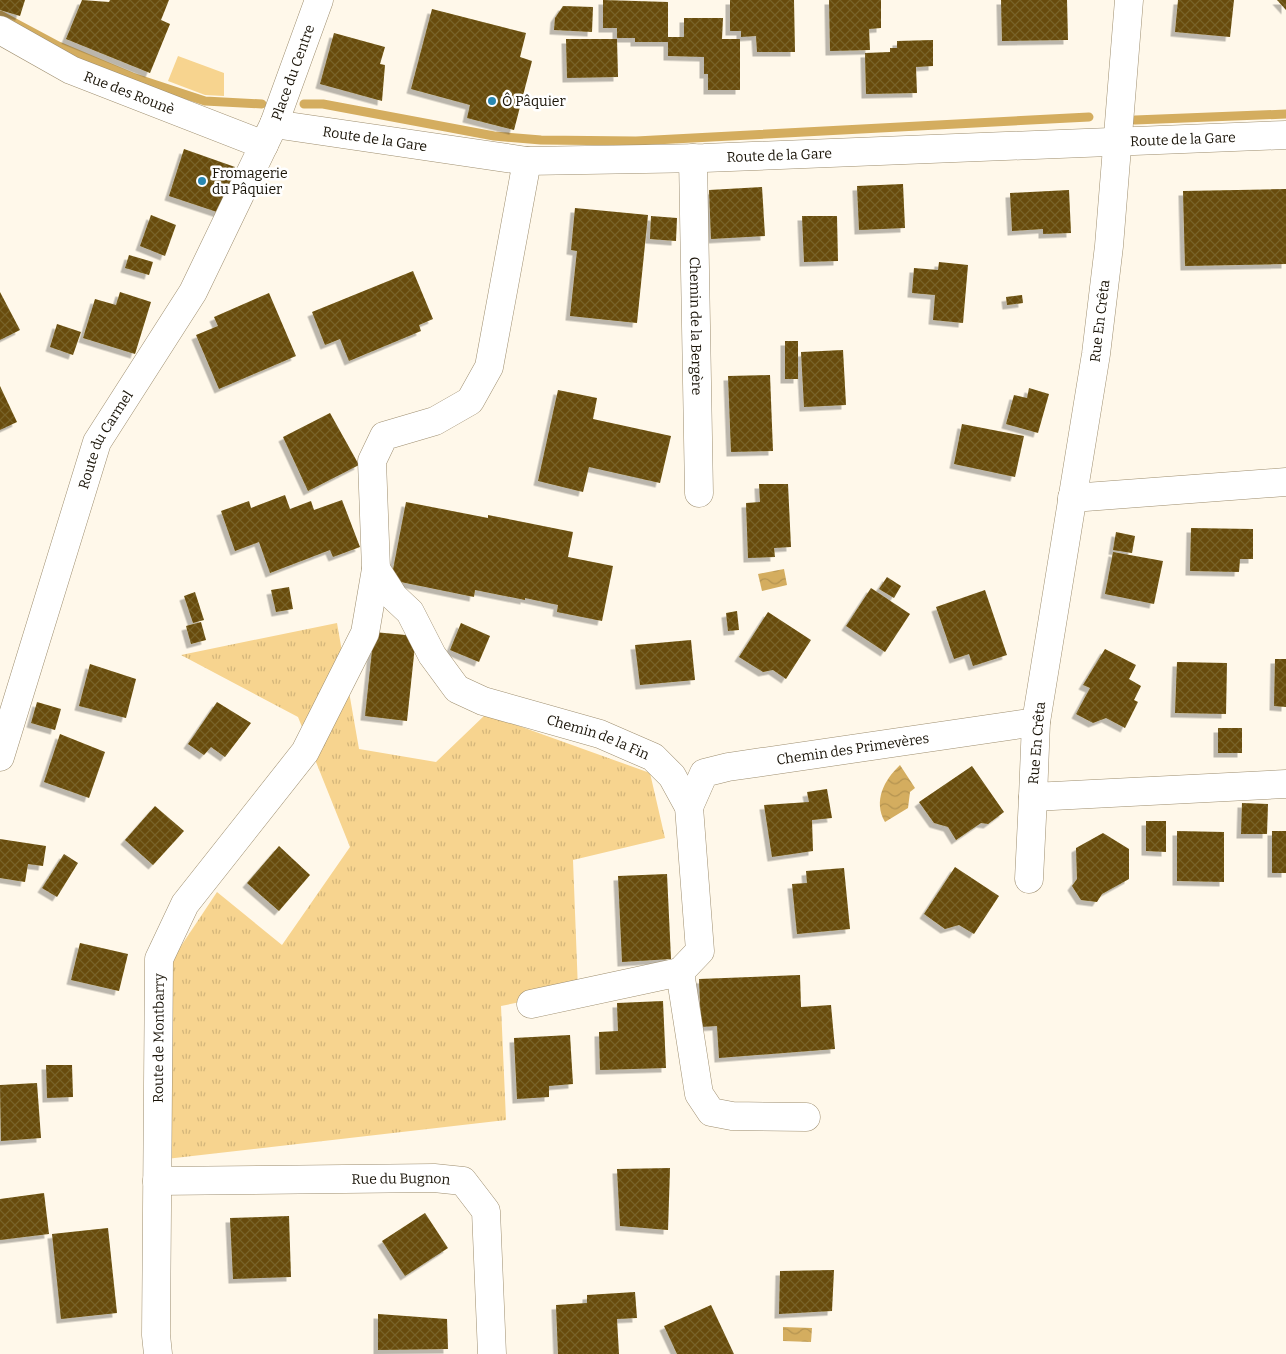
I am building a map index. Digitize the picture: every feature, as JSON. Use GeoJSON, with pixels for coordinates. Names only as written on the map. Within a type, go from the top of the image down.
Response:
{"type":"FeatureCollection","features":[{"type":"Feature","properties":{"kind":"street","name":"Place du Centre"},"geometry":{"type":"LineString","coordinates":[[269,134],[320,0]]}},
{"type":"Feature","properties":{"kind":"street","name":"Rue En Crêta"},"geometry":{"type":"LineString","coordinates":[[1029,879],[1036,722],[1101,314],[1109,246],[1129,0]]}},
{"type":"Feature","properties":{"kind":"street","name":"Rue des Rounè"},"geometry":{"type":"LineString","coordinates":[[0,30],[70,70],[269,134]]}},
{"type":"Feature","properties":{"kind":"street","name":"Route de la Gare"},"geometry":{"type":"LineString","coordinates":[[269,134],[527,162],[693,158],[1286,135]]}},
{"type":"Feature","properties":{"kind":"street","name":"Route du Carmel"},"geometry":{"type":"LineString","coordinates":[[0,757],[97,442],[193,292],[269,134]]}},
{"type":"Feature","properties":{"kind":"street","name":"Chemin de la Bergère"},"geometry":{"type":"LineString","coordinates":[[693,158],[700,493]]}},
{"type":"Feature","properties":{"kind":"street","name":"Route de Montbarry"},"geometry":{"type":"LineString","coordinates":[[158,1354],[156,1335],[159,959],[185,904],[305,752],[365,633],[376,570],[372,461],[384,436],[435,422],[470,401],[490,367],[527,162]]}},
{"type":"Feature","properties":{"kind":"street"},"geometry":{"type":"LineString","coordinates":[[1072,498],[1286,482]]}},
{"type":"Feature","properties":{"kind":"street","name":"Chemin de la Fin"},"geometry":{"type":"LineString","coordinates":[[376,570],[394,597],[410,612],[432,655],[457,689],[483,701],[600,734],[653,757],[672,776],[689,807],[700,951],[680,972]]}},
{"type":"Feature","properties":{"kind":"street","name":"Chemin des Primevères"},"geometry":{"type":"LineString","coordinates":[[689,807],[704,774],[728,767],[1036,722]]}},
{"type":"Feature","properties":{"kind":"street","name":"Rue En Crêta"},"geometry":{"type":"LineString","coordinates":[[1033,797],[1286,784]]}},
{"type":"Feature","properties":{"kind":"street"},"geometry":{"type":"LineString","coordinates":[[531,1004],[680,972],[699,1094],[711,1112],[732,1116],[806,1117]]}},
{"type":"Feature","properties":{"kind":"street","name":"Rue du Bugnon"},"geometry":{"type":"LineString","coordinates":[[158,1181],[434,1178],[464,1181],[486,1211],[492,1354]]}},
{"type":"Feature","properties":{"kind":"green space"},"geometry":{"type":"Polygon","coordinates":[[[178,56],[224,73],[224,96],[205,95],[168,81],[178,56]]]}},
{"type":"Feature","properties":{"kind":"green space"},"geometry":{"type":"Polygon","coordinates":[[[337,623],[359,749],[436,762],[486,714],[650,773],[665,838],[573,860],[578,990],[501,1006],[506,1120],[166,1159],[171,961],[217,892],[282,945],[350,847],[298,717],[181,655],[337,623]]]}},
{"type":"Feature","properties":{"kind":"water"},"geometry":{"type":"Polygon","coordinates":[[[784,569],[787,585],[762,591],[758,574],[784,569]]]}},
{"type":"Feature","properties":{"kind":"water"},"geometry":{"type":"Polygon","coordinates":[[[900,765],[915,788],[910,792],[908,808],[885,822],[880,806],[882,791],[889,777],[900,765]]]}},
{"type":"Feature","properties":{"kind":"water"},"geometry":{"type":"Polygon","coordinates":[[[783,1327],[812,1328],[811,1342],[783,1341],[783,1327]]]}},
{"type":"Feature","properties":{"kind":"building"},"geometry":{"type":"Polygon","coordinates":[[[0,0],[25,0],[20,16],[0,10],[0,0]]]}},
{"type":"Feature","properties":{"kind":"building"},"geometry":{"type":"Polygon","coordinates":[[[82,0],[109,2],[110,0],[169,0],[161,20],[170,24],[150,73],[66,39],[82,0]]]}},
{"type":"Feature","properties":{"kind":"building"},"geometry":{"type":"Polygon","coordinates":[[[603,0],[668,2],[668,37],[684,37],[684,18],[723,18],[722,39],[740,39],[740,90],[708,90],[708,74],[704,74],[704,57],[668,56],[668,42],[635,42],[635,38],[617,38],[617,28],[603,28],[603,0]]]}},
{"type":"Feature","properties":{"kind":"building"},"geometry":{"type":"Polygon","coordinates":[[[730,0],[794,0],[795,52],[757,52],[756,36],[741,37],[741,31],[730,31],[730,0]]]}},
{"type":"Feature","properties":{"kind":"building"},"geometry":{"type":"Polygon","coordinates":[[[829,0],[881,0],[881,28],[869,29],[870,50],[830,51],[829,0]]]}},
{"type":"Feature","properties":{"kind":"building"},"geometry":{"type":"Polygon","coordinates":[[[1001,0],[1067,0],[1068,40],[1002,41],[1001,0]]]}},
{"type":"Feature","properties":{"kind":"building"},"geometry":{"type":"Polygon","coordinates":[[[1178,0],[1234,0],[1230,37],[1175,32],[1178,0]]]}},
{"type":"Feature","properties":{"kind":"building"},"geometry":{"type":"Polygon","coordinates":[[[1277,0],[1286,0],[1286,10],[1277,0]]]}},
{"type":"Feature","properties":{"kind":"building"},"geometry":{"type":"Polygon","coordinates":[[[563,6],[593,7],[592,32],[554,30],[555,18],[563,6]]]}},
{"type":"Feature","properties":{"kind":"building"},"geometry":{"type":"Polygon","coordinates":[[[432,9],[526,33],[520,57],[532,61],[514,130],[467,118],[470,105],[411,89],[432,9]]]}},
{"type":"Feature","properties":{"kind":"building"},"geometry":{"type":"Polygon","coordinates":[[[334,33],[385,47],[380,64],[385,65],[382,101],[320,84],[334,33]]]}},
{"type":"Feature","properties":{"kind":"building"},"geometry":{"type":"Polygon","coordinates":[[[566,39],[617,39],[618,77],[567,78],[566,39]]]}},
{"type":"Feature","properties":{"kind":"building"},"geometry":{"type":"Polygon","coordinates":[[[933,40],[933,66],[916,67],[917,93],[866,94],[865,53],[890,52],[890,48],[897,48],[897,41],[933,40]]]}},
{"type":"Feature","properties":{"kind":"building","name":"Fromagerie du Pâquier"},"geometry":{"type":"Polygon","coordinates":[[[184,149],[235,167],[220,213],[169,196],[184,149]]]}},
{"type":"Feature","properties":{"kind":"building"},"geometry":{"type":"Polygon","coordinates":[[[903,184],[905,228],[859,230],[857,186],[903,184]]]}},
{"type":"Feature","properties":{"kind":"building"},"geometry":{"type":"Polygon","coordinates":[[[762,187],[765,236],[711,239],[709,190],[762,187]]]}},
{"type":"Feature","properties":{"kind":"building"},"geometry":{"type":"Polygon","coordinates":[[[1286,189],[1286,264],[1185,266],[1183,191],[1286,189]]]}},
{"type":"Feature","properties":{"kind":"building"},"geometry":{"type":"Polygon","coordinates":[[[1069,190],[1071,233],[1043,234],[1043,229],[1012,231],[1010,193],[1069,190]]]}},
{"type":"Feature","properties":{"kind":"building"},"geometry":{"type":"Polygon","coordinates":[[[575,208],[648,215],[637,323],[570,316],[577,251],[571,250],[575,208]]]}},
{"type":"Feature","properties":{"kind":"building"},"geometry":{"type":"Polygon","coordinates":[[[151,215],[176,225],[165,256],[140,246],[151,215]]]}},
{"type":"Feature","properties":{"kind":"building"},"geometry":{"type":"Polygon","coordinates":[[[651,216],[677,218],[676,241],[650,239],[651,216]]]}},
{"type":"Feature","properties":{"kind":"building"},"geometry":{"type":"Polygon","coordinates":[[[802,216],[837,216],[838,261],[804,262],[802,216]]]}},
{"type":"Feature","properties":{"kind":"building"},"geometry":{"type":"Polygon","coordinates":[[[129,255],[153,262],[149,275],[125,268],[129,255]]]}},
{"type":"Feature","properties":{"kind":"building"},"geometry":{"type":"Polygon","coordinates":[[[939,262],[968,265],[963,323],[933,320],[935,295],[912,293],[914,268],[938,270],[939,262]]]}},
{"type":"Feature","properties":{"kind":"building"},"geometry":{"type":"Polygon","coordinates":[[[413,271],[433,319],[419,325],[421,331],[349,361],[340,339],[325,345],[312,312],[413,271]]]}},
{"type":"Feature","properties":{"kind":"building"},"geometry":{"type":"Polygon","coordinates":[[[0,292],[20,330],[0,340],[0,292]]]}},
{"type":"Feature","properties":{"kind":"building"},"geometry":{"type":"Polygon","coordinates":[[[120,292],[151,302],[135,354],[83,338],[95,299],[116,305],[120,292]]]}},
{"type":"Feature","properties":{"kind":"building"},"geometry":{"type":"Polygon","coordinates":[[[269,293],[296,356],[219,389],[196,335],[218,326],[214,317],[269,293]]]}},
{"type":"Feature","properties":{"kind":"building"},"geometry":{"type":"Polygon","coordinates":[[[1022,295],[1023,303],[1007,305],[1006,297],[1022,295]]]}},
{"type":"Feature","properties":{"kind":"building"},"geometry":{"type":"Polygon","coordinates":[[[57,324],[81,332],[73,355],[50,347],[57,324]]]}},
{"type":"Feature","properties":{"kind":"building"},"geometry":{"type":"Polygon","coordinates":[[[785,341],[798,341],[798,379],[785,379],[785,341]]]}},
{"type":"Feature","properties":{"kind":"building"},"geometry":{"type":"Polygon","coordinates":[[[843,350],[846,405],[804,407],[801,352],[843,350]]]}},
{"type":"Feature","properties":{"kind":"building"},"geometry":{"type":"Polygon","coordinates":[[[770,375],[773,451],[731,452],[728,376],[770,375]]]}},
{"type":"Feature","properties":{"kind":"building"},"geometry":{"type":"Polygon","coordinates":[[[0,386],[17,422],[0,430],[0,386]]]}},
{"type":"Feature","properties":{"kind":"building"},"geometry":{"type":"Polygon","coordinates":[[[1029,388],[1049,394],[1038,433],[1006,424],[1014,395],[1027,398],[1029,388]]]}},
{"type":"Feature","properties":{"kind":"building"},"geometry":{"type":"Polygon","coordinates":[[[558,390],[597,398],[593,419],[671,436],[660,483],[589,467],[583,492],[538,481],[558,390]]]}},
{"type":"Feature","properties":{"kind":"building"},"geometry":{"type":"Polygon","coordinates":[[[330,413],[359,465],[308,491],[283,437],[330,413]]]}},
{"type":"Feature","properties":{"kind":"building"},"geometry":{"type":"Polygon","coordinates":[[[962,424],[1024,436],[1015,477],[954,464],[962,424]]]}},
{"type":"Feature","properties":{"kind":"building"},"geometry":{"type":"Polygon","coordinates":[[[759,484],[788,484],[791,547],[774,548],[775,557],[748,558],[746,503],[760,502],[759,484]]]}},
{"type":"Feature","properties":{"kind":"building"},"geometry":{"type":"Polygon","coordinates":[[[285,495],[290,509],[311,501],[314,510],[342,500],[360,547],[333,557],[330,550],[270,573],[259,542],[235,551],[221,511],[249,501],[251,508],[285,495]]]}},
{"type":"Feature","properties":{"kind":"building"},"geometry":{"type":"Polygon","coordinates":[[[406,502],[488,518],[488,515],[573,532],[568,557],[613,566],[602,621],[557,612],[558,605],[525,598],[525,600],[475,590],[474,597],[391,580],[406,502]]]}},
{"type":"Feature","properties":{"kind":"building"},"geometry":{"type":"Polygon","coordinates":[[[1191,528],[1253,529],[1253,559],[1240,559],[1239,572],[1190,571],[1191,528]]]}},
{"type":"Feature","properties":{"kind":"building"},"geometry":{"type":"Polygon","coordinates":[[[1116,532],[1135,536],[1132,553],[1113,550],[1116,532]]]}},
{"type":"Feature","properties":{"kind":"building"},"geometry":{"type":"Polygon","coordinates":[[[1113,552],[1163,561],[1154,604],[1105,594],[1113,552]]]}},
{"type":"Feature","properties":{"kind":"building"},"geometry":{"type":"Polygon","coordinates":[[[887,577],[901,586],[894,598],[879,589],[887,577]]]}},
{"type":"Feature","properties":{"kind":"building"},"geometry":{"type":"Polygon","coordinates":[[[289,587],[293,609],[276,612],[271,590],[289,587]]]}},
{"type":"Feature","properties":{"kind":"building"},"geometry":{"type":"Polygon","coordinates":[[[871,588],[910,614],[885,652],[846,626],[871,588]]]}},
{"type":"Feature","properties":{"kind":"building"},"geometry":{"type":"Polygon","coordinates":[[[985,590],[1007,655],[973,666],[969,654],[954,659],[936,607],[985,590]]]}},
{"type":"Feature","properties":{"kind":"building"},"geometry":{"type":"Polygon","coordinates":[[[195,592],[204,620],[193,623],[184,596],[195,592]]]}},
{"type":"Feature","properties":{"kind":"building"},"geometry":{"type":"Polygon","coordinates":[[[737,611],[739,630],[728,631],[726,613],[737,611]]]}},
{"type":"Feature","properties":{"kind":"building"},"geometry":{"type":"Polygon","coordinates":[[[768,612],[811,640],[786,679],[773,670],[763,672],[739,657],[768,612]]]}},
{"type":"Feature","properties":{"kind":"building"},"geometry":{"type":"Polygon","coordinates":[[[201,622],[206,640],[191,644],[186,626],[201,622]]]}},
{"type":"Feature","properties":{"kind":"building"},"geometry":{"type":"Polygon","coordinates":[[[461,623],[490,636],[479,662],[450,650],[461,623]]]}},
{"type":"Feature","properties":{"kind":"building"},"geometry":{"type":"Polygon","coordinates":[[[374,632],[416,636],[407,721],[365,716],[374,632]]]}},
{"type":"Feature","properties":{"kind":"building"},"geometry":{"type":"Polygon","coordinates":[[[691,640],[695,680],[640,685],[635,645],[691,640]]]}},
{"type":"Feature","properties":{"kind":"building"},"geometry":{"type":"Polygon","coordinates":[[[1105,649],[1136,665],[1129,679],[1141,686],[1134,700],[1138,702],[1125,728],[1106,718],[1093,723],[1076,714],[1090,688],[1083,685],[1105,649]]]}},
{"type":"Feature","properties":{"kind":"building"},"geometry":{"type":"Polygon","coordinates":[[[1275,659],[1286,659],[1286,707],[1274,706],[1275,659]]]}},
{"type":"Feature","properties":{"kind":"building"},"geometry":{"type":"Polygon","coordinates":[[[1177,662],[1227,663],[1226,714],[1175,713],[1177,662]]]}},
{"type":"Feature","properties":{"kind":"building"},"geometry":{"type":"Polygon","coordinates":[[[90,664],[136,679],[126,718],[79,706],[90,664]]]}},
{"type":"Feature","properties":{"kind":"building"},"geometry":{"type":"Polygon","coordinates":[[[37,702],[61,709],[55,730],[31,723],[37,702]]]}},
{"type":"Feature","properties":{"kind":"building"},"geometry":{"type":"Polygon","coordinates":[[[217,702],[251,723],[225,757],[211,747],[204,755],[188,744],[217,702]]]}},
{"type":"Feature","properties":{"kind":"building"},"geometry":{"type":"Polygon","coordinates":[[[1218,728],[1242,728],[1242,753],[1218,753],[1218,728]]]}},
{"type":"Feature","properties":{"kind":"building"},"geometry":{"type":"Polygon","coordinates":[[[60,734],[105,752],[89,798],[44,782],[60,734]]]}},
{"type":"Feature","properties":{"kind":"building"},"geometry":{"type":"Polygon","coordinates":[[[972,766],[1004,812],[988,824],[981,823],[956,840],[948,827],[934,823],[919,802],[972,766]]]}},
{"type":"Feature","properties":{"kind":"building"},"geometry":{"type":"Polygon","coordinates":[[[827,789],[832,818],[812,820],[813,851],[772,857],[764,805],[809,802],[807,792],[827,789]]]}},
{"type":"Feature","properties":{"kind":"building"},"geometry":{"type":"Polygon","coordinates":[[[1242,803],[1268,804],[1267,834],[1241,834],[1242,803]]]}},
{"type":"Feature","properties":{"kind":"building"},"geometry":{"type":"Polygon","coordinates":[[[155,806],[184,831],[153,865],[125,840],[155,806]]]}},
{"type":"Feature","properties":{"kind":"building"},"geometry":{"type":"Polygon","coordinates":[[[1146,821],[1166,821],[1166,852],[1146,851],[1146,821]]]}},
{"type":"Feature","properties":{"kind":"building"},"geometry":{"type":"Polygon","coordinates":[[[1177,831],[1224,832],[1224,882],[1177,881],[1177,831]]]}},
{"type":"Feature","properties":{"kind":"building"},"geometry":{"type":"Polygon","coordinates":[[[1272,831],[1286,831],[1286,873],[1272,873],[1272,831]]]}},
{"type":"Feature","properties":{"kind":"building"},"geometry":{"type":"Polygon","coordinates":[[[1103,833],[1129,849],[1129,879],[1102,894],[1097,902],[1081,900],[1072,886],[1077,879],[1076,848],[1103,833]]]}},
{"type":"Feature","properties":{"kind":"building"},"geometry":{"type":"Polygon","coordinates":[[[0,839],[46,846],[43,866],[28,864],[25,882],[0,878],[0,839]]]}},
{"type":"Feature","properties":{"kind":"building"},"geometry":{"type":"Polygon","coordinates":[[[279,846],[310,875],[279,911],[247,883],[279,846]]]}},
{"type":"Feature","properties":{"kind":"building"},"geometry":{"type":"Polygon","coordinates":[[[64,854],[78,863],[57,897],[42,888],[64,854]]]}},
{"type":"Feature","properties":{"kind":"building"},"geometry":{"type":"Polygon","coordinates":[[[955,867],[999,896],[974,934],[959,925],[945,929],[924,914],[955,867]]]}},
{"type":"Feature","properties":{"kind":"building"},"geometry":{"type":"Polygon","coordinates":[[[844,868],[850,929],[797,934],[792,884],[807,883],[806,871],[844,868]]]}},
{"type":"Feature","properties":{"kind":"building"},"geometry":{"type":"Polygon","coordinates":[[[667,874],[671,959],[622,962],[618,876],[667,874]]]}},
{"type":"Feature","properties":{"kind":"building"},"geometry":{"type":"Polygon","coordinates":[[[80,943],[128,954],[119,991],[71,980],[80,943]]]}},
{"type":"Feature","properties":{"kind":"building"},"geometry":{"type":"Polygon","coordinates":[[[800,975],[801,1007],[831,1005],[835,1049],[719,1058],[717,1026],[701,1027],[699,979],[800,975]]]}},
{"type":"Feature","properties":{"kind":"building"},"geometry":{"type":"Polygon","coordinates":[[[663,1001],[666,1068],[600,1070],[599,1032],[618,1031],[617,1003],[663,1001]]]}},
{"type":"Feature","properties":{"kind":"building"},"geometry":{"type":"Polygon","coordinates":[[[570,1035],[573,1084],[549,1086],[549,1097],[517,1099],[514,1038],[570,1035]]]}},
{"type":"Feature","properties":{"kind":"building"},"geometry":{"type":"Polygon","coordinates":[[[46,1065],[72,1065],[73,1097],[47,1098],[46,1065]]]}},
{"type":"Feature","properties":{"kind":"building"},"geometry":{"type":"Polygon","coordinates":[[[37,1083],[41,1138],[1,1141],[0,1085],[37,1083]]]}},
{"type":"Feature","properties":{"kind":"building"},"geometry":{"type":"Polygon","coordinates":[[[670,1168],[668,1230],[620,1226],[617,1169],[670,1168]]]}},
{"type":"Feature","properties":{"kind":"building"},"geometry":{"type":"Polygon","coordinates":[[[44,1193],[49,1234],[0,1240],[0,1199],[44,1193]]]}},
{"type":"Feature","properties":{"kind":"building"},"geometry":{"type":"Polygon","coordinates":[[[425,1213],[448,1248],[405,1276],[382,1241],[425,1213]]]}},
{"type":"Feature","properties":{"kind":"building"},"geometry":{"type":"Polygon","coordinates":[[[289,1216],[291,1277],[233,1279],[230,1218],[289,1216]]]}},
{"type":"Feature","properties":{"kind":"building"},"geometry":{"type":"Polygon","coordinates":[[[108,1228],[117,1313],[61,1319],[52,1234],[108,1228]]]}},
{"type":"Feature","properties":{"kind":"building"},"geometry":{"type":"Polygon","coordinates":[[[834,1270],[832,1311],[779,1314],[780,1271],[834,1270]]]}},
{"type":"Feature","properties":{"kind":"building"},"geometry":{"type":"Polygon","coordinates":[[[635,1292],[637,1318],[617,1319],[619,1354],[558,1354],[556,1305],[587,1303],[587,1295],[635,1292]]]}},
{"type":"Feature","properties":{"kind":"building"},"geometry":{"type":"Polygon","coordinates":[[[711,1305],[734,1354],[677,1354],[664,1326],[711,1305]]]}},
{"type":"Feature","properties":{"kind":"building"},"geometry":{"type":"Polygon","coordinates":[[[378,1314],[447,1319],[448,1349],[378,1350],[378,1314]]]}},
{"type":"Feature","properties":{"kind":"waterway"},"geometry":{"type":"LineString","coordinates":[[0,15],[58,46],[132,77],[205,101],[262,104]]}},
{"type":"Feature","properties":{"kind":"waterway"},"geometry":{"type":"LineString","coordinates":[[304,104],[323,104],[494,136],[541,140],[636,141],[1089,117]]}},
{"type":"Feature","properties":{"kind":"waterway"},"geometry":{"type":"LineString","coordinates":[[1135,120],[1286,114]]}},
{"type":"Feature","properties":{"kind":"place","name":"Ô Pâquier"},"geometry":{"type":"Point","coordinates":[492,101]}},
{"type":"Feature","properties":{"kind":"place","name":"Fromagerie du Pâquier"},"geometry":{"type":"Point","coordinates":[202,181]}}]}
